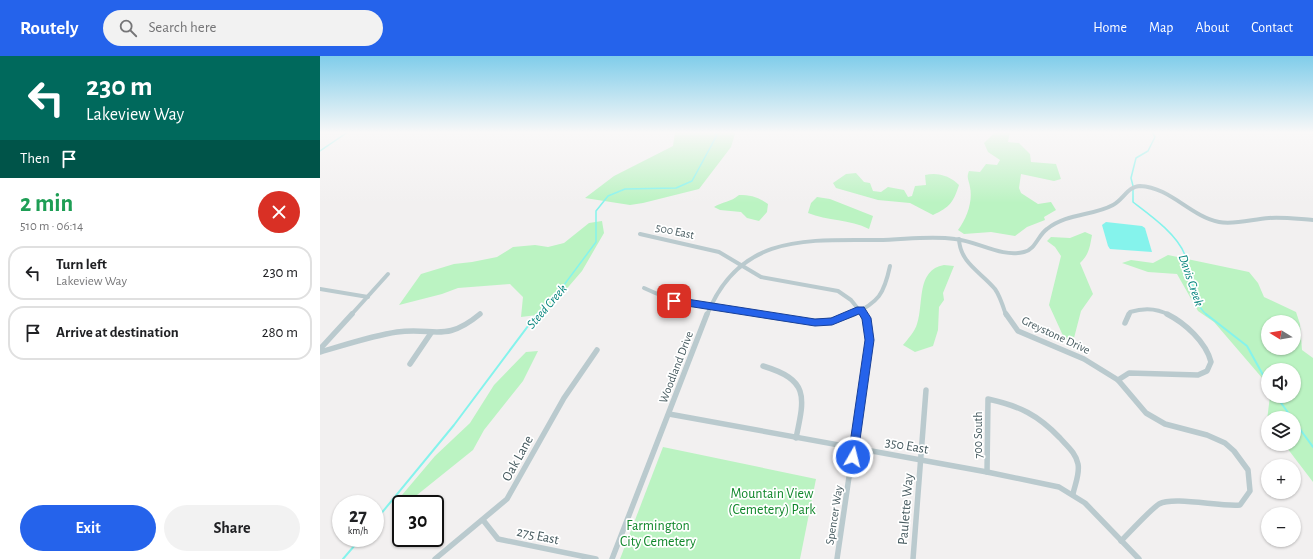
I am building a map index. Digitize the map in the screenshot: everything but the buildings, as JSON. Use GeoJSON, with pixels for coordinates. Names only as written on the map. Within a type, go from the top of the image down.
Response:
{"type":"FeatureCollection","features":[{"type":"Feature","properties":{"kind":"street","name":"Woodland Drive"},"geometry":{"type":"LineString","coordinates":[[612,559],[710,307],[728,279],[742,265],[766,250],[796,240],[826,238],[877,240],[946,238],[959,239],[1006,252],[1018,253],[1028,250],[1036,245],[1044,232],[1054,224],[1112,206],[1120,202],[1132,188],[1137,186],[1155,190],[1180,201],[1210,219],[1219,222],[1244,222],[1273,218],[1313,220]]}},
{"type":"Feature","properties":{"kind":"street","name":"500 East"},"geometry":{"type":"LineString","coordinates":[[640,234],[706,248],[730,257],[761,277],[838,291],[847,296],[861,309]]}},
{"type":"Feature","properties":{"kind":"street","name":"Greystone Drive"},"geometry":{"type":"LineString","coordinates":[[959,239],[958,248],[995,290],[1000,298],[1006,317],[1014,328],[1027,336],[1084,359],[1118,380],[1146,413],[1155,419],[1173,427],[1207,435],[1225,443],[1242,460],[1248,470],[1250,491],[1246,499],[1240,504],[1230,506],[1171,501],[1159,504],[1121,541]]}},
{"type":"Feature","properties":{"kind":"street"},"geometry":{"type":"LineString","coordinates":[[644,288],[664,298],[684,304],[815,322],[832,322],[861,309],[875,300],[883,292],[888,280],[890,266]]}},
{"type":"Feature","properties":{"kind":"street"},"geometry":{"type":"LineString","coordinates":[[320,351],[388,274]]}},
{"type":"Feature","properties":{"kind":"street"},"geometry":{"type":"LineString","coordinates":[[320,289],[368,297]]}},
{"type":"Feature","properties":{"kind":"street"},"geometry":{"type":"LineString","coordinates":[[1118,380],[1129,373],[1198,375],[1207,371],[1211,362],[1208,350],[1176,317],[1165,312],[1140,308],[1130,312],[1125,323]]}},
{"type":"Feature","properties":{"kind":"street","name":"Spencer Way"},"geometry":{"type":"LineString","coordinates":[[837,559],[855,448],[869,340],[866,318],[861,309]]}},
{"type":"Feature","properties":{"kind":"street"},"geometry":{"type":"LineString","coordinates":[[320,351],[398,332],[445,334],[459,330],[470,324],[480,314]]}},
{"type":"Feature","properties":{"kind":"street"},"geometry":{"type":"LineString","coordinates":[[410,364],[432,333]]}},
{"type":"Feature","properties":{"kind":"street","name":"Oak Lane"},"geometry":{"type":"LineString","coordinates":[[435,559],[507,499],[564,398],[596,350]]}},
{"type":"Feature","properties":{"kind":"street"},"geometry":{"type":"LineString","coordinates":[[763,366],[777,369],[790,376],[799,389],[803,406],[796,438]]}},
{"type":"Feature","properties":{"kind":"street","name":"Paulette Way"},"geometry":{"type":"LineString","coordinates":[[913,559],[926,390]]}},
{"type":"Feature","properties":{"kind":"street","name":"700 South"},"geometry":{"type":"LineString","coordinates":[[987,472],[988,399],[1009,403],[1026,410],[1046,423],[1068,446],[1078,465],[1078,478],[1073,494]]}},
{"type":"Feature","properties":{"kind":"street","name":"350 East"},"geometry":{"type":"LineString","coordinates":[[669,414],[1044,483],[1073,494],[1094,512],[1139,559]]}},
{"type":"Feature","properties":{"kind":"street","name":"275 East"},"geometry":{"type":"LineString","coordinates":[[483,520],[498,539],[596,559]]}},
{"type":"Feature","properties":{"kind":"green space"},"geometry":{"type":"Polygon","coordinates":[[[654,155],[725,155],[699,189],[630,205],[585,198],[614,176],[654,155]]]}},
{"type":"Feature","properties":{"kind":"green space"},"geometry":{"type":"Polygon","coordinates":[[[993,155],[1030,155],[1031,162],[1056,164],[1061,179],[1054,181],[1021,174],[1019,188],[1021,193],[1038,204],[1051,202],[1056,210],[1044,217],[1045,220],[1027,227],[1015,236],[991,232],[964,234],[958,230],[967,215],[970,204],[971,192],[968,173],[969,171],[980,172],[986,164],[997,165],[1000,160],[993,155]]]}},
{"type":"Feature","properties":{"kind":"green space"},"geometry":{"type":"Polygon","coordinates":[[[856,173],[864,182],[870,183],[873,191],[881,192],[888,187],[904,190],[908,197],[912,196],[915,186],[926,185],[925,175],[939,174],[952,179],[959,185],[950,204],[933,215],[910,203],[878,200],[836,188],[833,183],[846,174],[856,173]]]}},
{"type":"Feature","properties":{"kind":"green space"},"geometry":{"type":"Polygon","coordinates":[[[739,195],[754,197],[768,204],[767,212],[759,221],[747,218],[741,212],[720,210],[714,207],[739,195]]]}},
{"type":"Feature","properties":{"kind":"green space"},"geometry":{"type":"Polygon","coordinates":[[[817,197],[830,199],[873,216],[869,229],[854,223],[815,216],[808,213],[811,203],[817,197]]]}},
{"type":"Feature","properties":{"kind":"green space"},"geometry":{"type":"Polygon","coordinates":[[[602,221],[604,233],[582,271],[545,314],[521,317],[523,297],[510,284],[458,288],[442,294],[399,305],[421,274],[454,264],[497,257],[513,247],[535,245],[548,247],[564,243],[589,223],[602,221]]]}},
{"type":"Feature","properties":{"kind":"green space"},"geometry":{"type":"Polygon","coordinates":[[[1085,232],[1092,235],[1087,254],[1080,263],[1093,294],[1081,311],[1074,338],[1065,340],[1049,305],[1061,256],[1055,247],[1047,241],[1051,237],[1070,238],[1085,232]]]}},
{"type":"Feature","properties":{"kind":"green space"},"geometry":{"type":"Polygon","coordinates":[[[1168,255],[1249,272],[1258,283],[1264,297],[1296,312],[1297,315],[1261,315],[1261,355],[1301,355],[1301,337],[1302,350],[1313,358],[1313,482],[1301,466],[1301,459],[1295,459],[1289,451],[1301,451],[1301,411],[1268,411],[1269,403],[1301,403],[1301,363],[1261,363],[1261,377],[1214,322],[1198,311],[1177,274],[1148,272],[1122,263],[1131,260],[1153,263],[1168,255]]]}},
{"type":"Feature","properties":{"kind":"green space"},"geometry":{"type":"Polygon","coordinates":[[[944,265],[954,266],[943,293],[944,300],[939,307],[938,330],[933,346],[915,352],[903,345],[916,327],[925,280],[929,273],[935,268],[944,265]]]}},
{"type":"Feature","properties":{"kind":"green space"},"geometry":{"type":"Polygon","coordinates":[[[538,351],[523,381],[484,430],[473,450],[417,495],[402,495],[435,456],[470,423],[494,385],[526,352],[538,351]]]}},
{"type":"Feature","properties":{"kind":"green space","name":"Mountain View (Cemetery) Park"},"geometry":{"type":"Polygon","coordinates":[[[663,447],[816,479],[800,559],[620,559],[663,447]]]}},
{"type":"Feature","properties":{"kind":"water"},"geometry":{"type":"Polygon","coordinates":[[[1106,222],[1142,226],[1145,228],[1152,252],[1110,249],[1102,225],[1106,222]]]}},
{"type":"Feature","properties":{"kind":"waterway","name":"Steed Creek"},"geometry":{"type":"LineString","coordinates":[[536,315],[564,285],[596,242],[596,211],[608,196],[625,189],[676,188],[692,181],[706,155]]}},
{"type":"Feature","properties":{"kind":"waterway","name":"Davis Creek"},"geometry":{"type":"LineString","coordinates":[[1133,186],[1131,178],[1136,158],[1140,155]]}},
{"type":"Feature","properties":{"kind":"waterway","name":"Davis Creek"},"geometry":{"type":"LineString","coordinates":[[1133,190],[1133,202],[1170,232],[1181,247],[1188,262],[1195,295],[1206,314]]}},
{"type":"Feature","properties":{"kind":"waterway","name":"Steed Creek"},"geometry":{"type":"LineString","coordinates":[[384,510],[454,425],[537,314]]}},
{"type":"Feature","properties":{"kind":"waterway","name":"Davis Creek"},"geometry":{"type":"LineString","coordinates":[[1206,314],[1247,346],[1261,371]]}},
{"type":"Feature","properties":{"kind":"waterway","name":"Davis Creek"},"geometry":{"type":"LineString","coordinates":[[1281,403],[1287,411]]}},
{"type":"Feature","properties":{"kind":"waterway","name":"Davis Creek"},"geometry":{"type":"LineString","coordinates":[[1301,431],[1313,447]]}},
{"type":"Feature","properties":{"kind":"waterway","name":"Steed Creek"},"geometry":{"type":"LineString","coordinates":[[343,559],[353,547]]}},
{"type":"Feature","properties":{"kind":"route"},"geometry":{"type":"LineString","coordinates":[[674,301],[684,304],[815,322],[832,322],[861,309],[869,328],[869,340],[853,457]]}},
{"type":"Feature","properties":{"kind":"park label","name":"Farmington City Cemetery"},"geometry":{"type":"Point","coordinates":[658,534]}}]}
